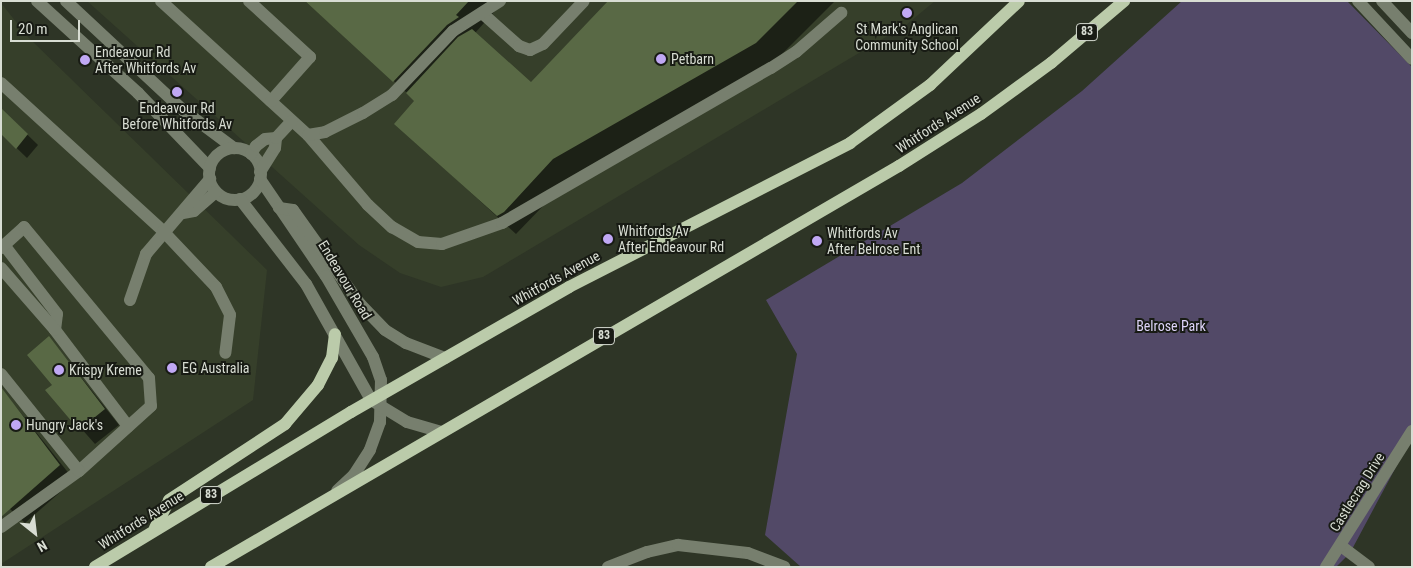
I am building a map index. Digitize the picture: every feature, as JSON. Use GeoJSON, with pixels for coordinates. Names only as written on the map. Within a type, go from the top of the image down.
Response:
{"type":"FeatureCollection","features":[{"type":"Feature","properties":{"kind":"main road","name":"Whitfords Avenue"},"geometry":{"type":"LineString","coordinates":[[95,567],[155,528],[378,400],[444,358],[570,287],[850,143],[930,85],[1019,1]]}},
{"type":"Feature","properties":{"kind":"main road","name":"Whitfords Avenue"},"geometry":{"type":"LineString","coordinates":[[211,567],[899,166],[981,114],[1043,69],[1124,1]]}},
{"type":"Feature","properties":{"kind":"main road"},"geometry":{"type":"LineString","coordinates":[[155,528],[169,500],[285,424],[323,376],[332,358],[335,334]]}},
{"type":"Feature","properties":{"kind":"street"},"geometry":{"type":"LineString","coordinates":[[37,1],[145,100],[210,173],[216,192],[223,197],[240,199],[253,192],[275,148],[276,138],[292,121]]}},
{"type":"Feature","properties":{"kind":"street"},"geometry":{"type":"LineString","coordinates":[[66,1],[183,110],[234,148],[251,154],[260,176]]}},
{"type":"Feature","properties":{"kind":"street"},"geometry":{"type":"LineString","coordinates":[[161,1],[308,136],[368,205],[392,227],[418,242],[442,244],[502,223],[771,68],[796,52],[841,13]]}},
{"type":"Feature","properties":{"kind":"street"},"geometry":{"type":"LineString","coordinates":[[249,1],[310,57],[271,101]]}},
{"type":"Feature","properties":{"kind":"street"},"geometry":{"type":"LineString","coordinates":[[308,136],[355,117],[392,95],[454,31],[500,1]]}},
{"type":"Feature","properties":{"kind":"street"},"geometry":{"type":"LineString","coordinates":[[482,13],[519,46],[530,50],[543,44],[584,1]]}},
{"type":"Feature","properties":{"kind":"street"},"geometry":{"type":"LineString","coordinates":[[1358,1],[1412,60]]}},
{"type":"Feature","properties":{"kind":"street"},"geometry":{"type":"LineString","coordinates":[[1382,1],[1412,33]]}},
{"type":"Feature","properties":{"kind":"street"},"geometry":{"type":"LineString","coordinates":[[1,83],[163,231],[216,286],[226,303],[230,315],[225,353]]}},
{"type":"Feature","properties":{"kind":"street"},"geometry":{"type":"LineString","coordinates":[[251,154],[256,146],[265,139],[276,138]]}},
{"type":"Feature","properties":{"kind":"street"},"geometry":{"type":"LineString","coordinates":[[130,300],[146,254],[163,231],[182,213],[210,173],[218,154],[234,148]]}},
{"type":"Feature","properties":{"kind":"street","name":"Endeavour Road"},"geometry":{"type":"LineString","coordinates":[[260,176],[279,208],[299,233],[373,357],[381,380],[378,400],[380,422],[370,450],[354,475],[330,498]]}},
{"type":"Feature","properties":{"kind":"street"},"geometry":{"type":"LineString","coordinates":[[182,213],[194,211],[216,192]]}},
{"type":"Feature","properties":{"kind":"street"},"geometry":{"type":"LineString","coordinates":[[240,199],[306,284],[335,334],[378,400],[407,422],[441,432]]}},
{"type":"Feature","properties":{"kind":"street"},"geometry":{"type":"LineString","coordinates":[[279,208],[293,210],[360,304],[384,330],[406,343],[444,358]]}},
{"type":"Feature","properties":{"kind":"street"},"geometry":{"type":"LineString","coordinates":[[2,526],[79,472],[152,406],[149,378],[24,227],[3,246],[56,314],[55,330]]}},
{"type":"Feature","properties":{"kind":"street"},"geometry":{"type":"LineString","coordinates":[[1,268],[55,330],[128,426]]}},
{"type":"Feature","properties":{"kind":"street"},"geometry":{"type":"LineString","coordinates":[[1,374],[79,472]]}},
{"type":"Feature","properties":{"kind":"street","name":"Castlecrag Drive"},"geometry":{"type":"LineString","coordinates":[[1326,567],[1412,431]]}},
{"type":"Feature","properties":{"kind":"street"},"geometry":{"type":"LineString","coordinates":[[608,567],[647,552],[678,545],[748,554],[784,567]]}},
{"type":"Feature","properties":{"kind":"street"},"geometry":{"type":"LineString","coordinates":[[1341,546],[1369,567]]}},
{"type":"Feature","properties":{"kind":"shaded area"},"geometry":{"type":"Polygon","coordinates":[[[87,1],[935,1],[906,25],[483,277],[441,287],[400,273],[359,245],[87,1]]]}},
{"type":"Feature","properties":{"kind":"shaded area"},"geometry":{"type":"Polygon","coordinates":[[[1,3],[28,37],[267,270],[253,400],[1,564],[1,3]]]}},
{"type":"Feature","properties":{"kind":"green space","name":"Belrose Park"},"geometry":{"type":"Polygon","coordinates":[[[1182,1],[1347,1],[1412,67],[1412,437],[1350,553],[1336,567],[801,567],[765,535],[797,354],[766,300],[962,183],[1082,91],[1182,1]]]}},
{"type":"Feature","properties":{"kind":"building"},"geometry":{"type":"Polygon","coordinates":[[[305,1],[469,1],[456,15],[459,17],[447,25],[393,82],[305,1]]]}},
{"type":"Feature","properties":{"kind":"building"},"geometry":{"type":"Polygon","coordinates":[[[608,1],[798,1],[756,43],[553,159],[504,212],[497,216],[394,124],[414,101],[406,93],[458,37],[472,29],[531,82],[608,1]]]}},
{"type":"Feature","properties":{"kind":"building"},"geometry":{"type":"Polygon","coordinates":[[[1,108],[28,134],[16,149],[1,134],[1,108]]]}},
{"type":"Feature","properties":{"kind":"building","name":"Krispy Kreme"},"geometry":{"type":"Polygon","coordinates":[[[49,336],[105,409],[79,430],[45,390],[52,385],[27,355],[49,336]]]}},
{"type":"Feature","properties":{"kind":"building","name":"Hungry Jack's"},"geometry":{"type":"Polygon","coordinates":[[[1,387],[60,465],[1,517],[1,387]]]}},
{"type":"Feature","properties":{"kind":"place","name":"St Mark's Anglican Community School"},"geometry":{"type":"Point","coordinates":[907,13]}},
{"type":"Feature","properties":{"kind":"place","name":"Petbarn"},"geometry":{"type":"Point","coordinates":[661,59]}},
{"type":"Feature","properties":{"kind":"place","name":"Endeavour Rd After Whitfords Av"},"geometry":{"type":"Point","coordinates":[85,60]}},
{"type":"Feature","properties":{"kind":"place","name":"Endeavour Rd Before Whitfords Av"},"geometry":{"type":"Point","coordinates":[177,92]}},
{"type":"Feature","properties":{"kind":"place","name":"Whitfords Av After Endeavour Rd"},"geometry":{"type":"Point","coordinates":[608,239]}},
{"type":"Feature","properties":{"kind":"place","name":"Whitfords Av After Belrose Ent"},"geometry":{"type":"Point","coordinates":[817,241]}},
{"type":"Feature","properties":{"kind":"place","name":"EG Australia"},"geometry":{"type":"Point","coordinates":[172,368]}},
{"type":"Feature","properties":{"kind":"place","name":"Krispy Kreme"},"geometry":{"type":"Point","coordinates":[59,370]}},
{"type":"Feature","properties":{"kind":"place","name":"Hungry Jack's"},"geometry":{"type":"Point","coordinates":[16,425]}}]}
